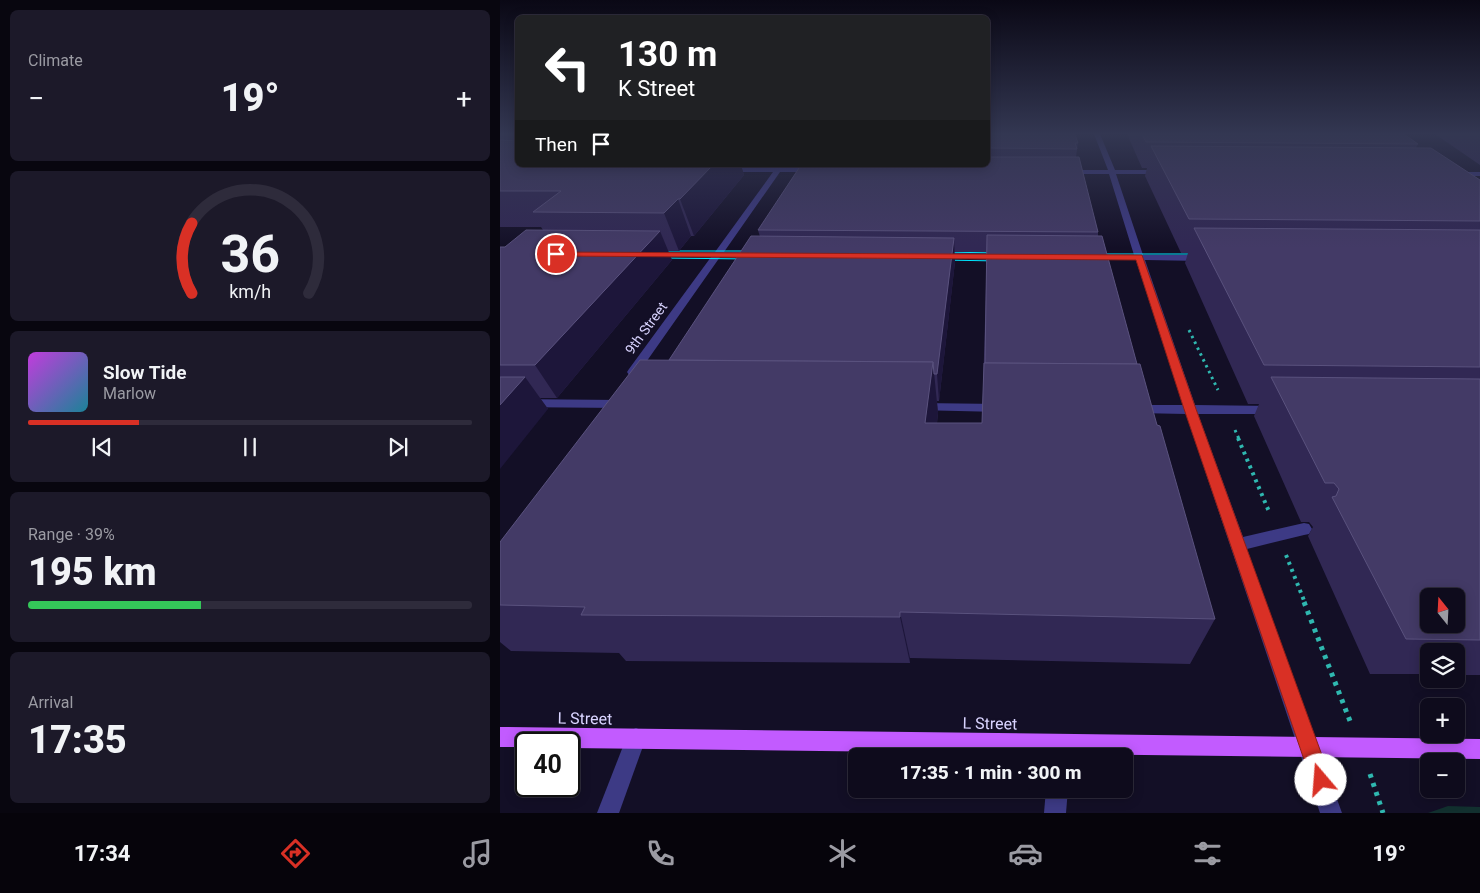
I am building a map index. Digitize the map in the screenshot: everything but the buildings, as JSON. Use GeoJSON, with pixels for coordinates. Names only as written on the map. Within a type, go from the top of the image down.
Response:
{"type":"FeatureCollection","features":[{"type":"Feature","properties":{"kind":"main road","name":"L Street"},"geometry":{"type":"LineString","coordinates":[[500,737],[636,738],[990,748]]}},
{"type":"Feature","properties":{"kind":"main road","name":"L Street"},"geometry":{"type":"LineString","coordinates":[[1133,749],[1480,749]]}},
{"type":"Feature","properties":{"kind":"street","name":"9th Street"},"geometry":{"type":"LineString","coordinates":[[598,420],[777,172]]}},
{"type":"Feature","properties":{"kind":"street"},"geometry":{"type":"LineString","coordinates":[[1062,172],[1175,172]]}},
{"type":"Feature","properties":{"kind":"street"},"geometry":{"type":"LineString","coordinates":[[1112,172],[1190,409],[1310,748],[1331,813]]}},
{"type":"Feature","properties":{"kind":"street"},"geometry":{"type":"LineString","coordinates":[[1458,184],[1444,174],[1480,174]]}},
{"type":"Feature","properties":{"kind":"street"},"geometry":{"type":"LineString","coordinates":[[646,254],[762,255]]}},
{"type":"Feature","properties":{"kind":"street"},"geometry":{"type":"LineString","coordinates":[[924,256],[1010,257]]}},
{"type":"Feature","properties":{"kind":"street"},"geometry":{"type":"LineString","coordinates":[[1077,257],[1214,258]]}},
{"type":"Feature","properties":{"kind":"street"},"geometry":{"type":"LineString","coordinates":[[500,403],[630,404]]}},
{"type":"Feature","properties":{"kind":"street"},"geometry":{"type":"LineString","coordinates":[[905,407],[1013,408]]}},
{"type":"Feature","properties":{"kind":"street"},"geometry":{"type":"LineString","coordinates":[[1122,409],[1280,410]]}},
{"type":"Feature","properties":{"kind":"street"},"geometry":{"type":"LineString","coordinates":[[1238,545],[1304,529]]}},
{"type":"Feature","properties":{"kind":"street"},"geometry":{"type":"LineString","coordinates":[[608,813],[636,738]]}},
{"type":"Feature","properties":{"kind":"street"},"geometry":{"type":"LineString","coordinates":[[1054,813],[1056,798]]}},
{"type":"Feature","properties":{"kind":"green space"},"geometry":{"type":"Polygon","coordinates":[[[1448,806],[1480,807],[1480,813],[1428,813],[1448,806]]]}},
{"type":"Feature","properties":{"kind":"tram line"},"geometry":{"type":"LineString","coordinates":[[655,251],[755,251]]}},
{"type":"Feature","properties":{"kind":"tram line"},"geometry":{"type":"LineString","coordinates":[[940,252],[1000,253]]}},
{"type":"Feature","properties":{"kind":"tram line"},"geometry":{"type":"LineString","coordinates":[[1093,254],[1200,254]]}},
{"type":"Feature","properties":{"kind":"tram line"},"geometry":{"type":"LineString","coordinates":[[662,258],[750,259]]}},
{"type":"Feature","properties":{"kind":"tram line"},"geometry":{"type":"LineString","coordinates":[[940,260],[1000,261]]}},
{"type":"Feature","properties":{"kind":"route"},"geometry":{"type":"LineString","coordinates":[[556,254],[1139,257],[1190,409],[1321,780]]}}]}
